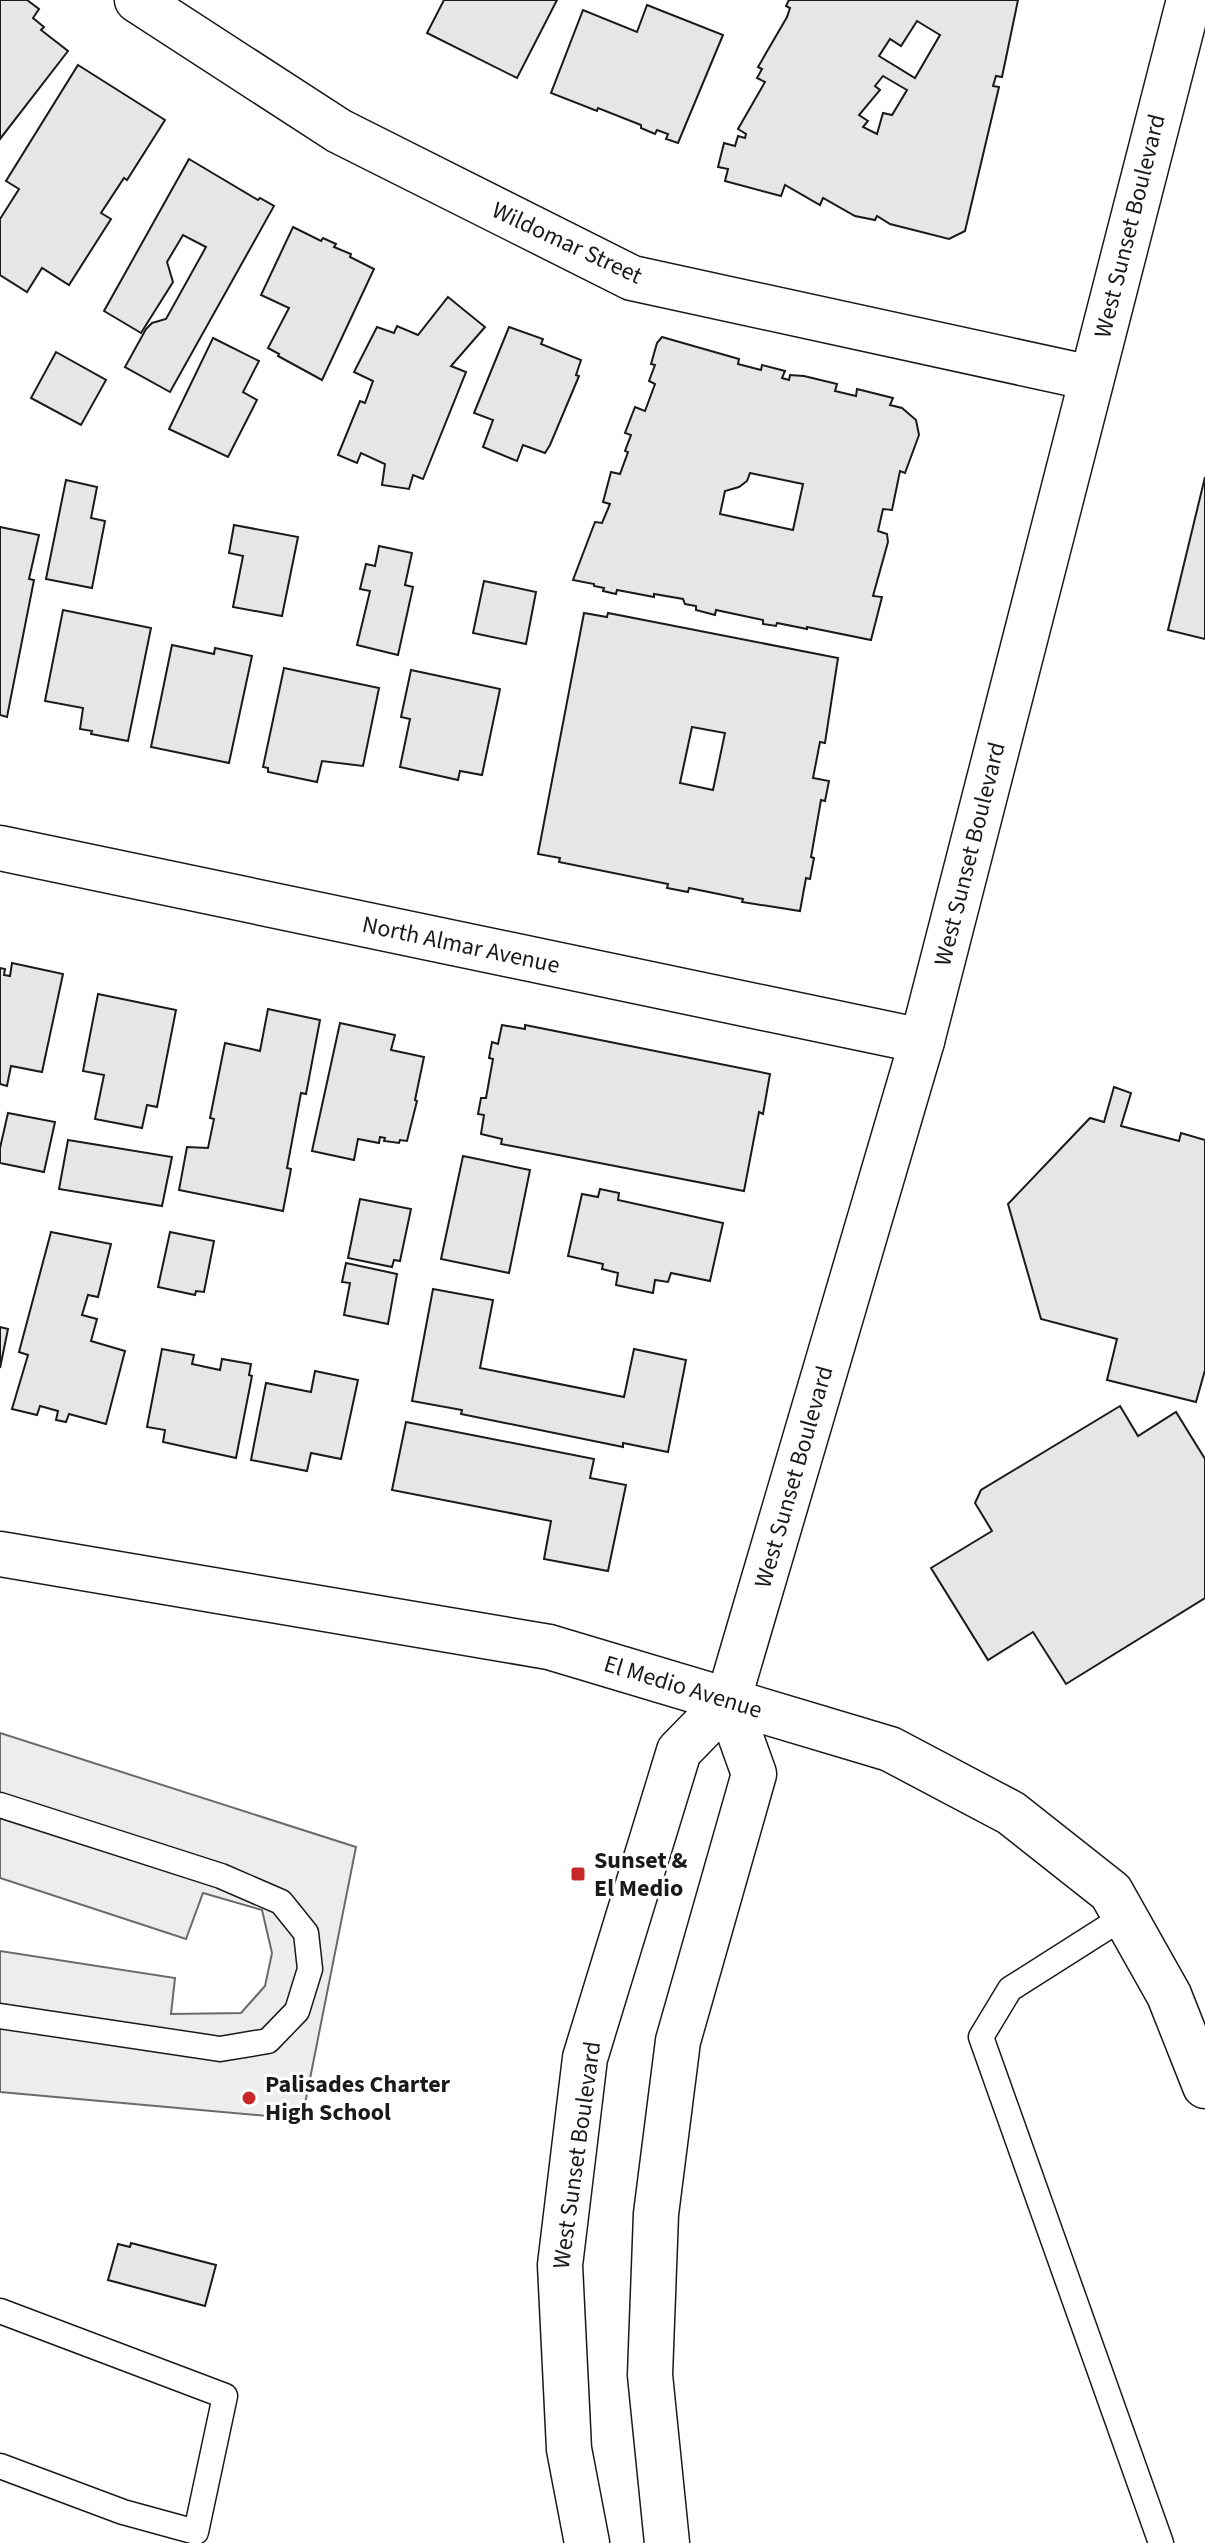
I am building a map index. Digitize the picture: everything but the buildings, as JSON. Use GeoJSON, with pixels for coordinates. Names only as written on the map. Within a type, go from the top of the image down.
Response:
{"type":"FeatureCollection","features":[{"type":"Feature","properties":{"kind":"main road","name":"Wildomar Street"},"geometry":{"type":"LineString","coordinates":[[137,0],[339,131],[632,278],[1091,378]]}},
{"type":"Feature","properties":{"kind":"main road","name":"West Sunset Boulevard"},"geometry":{"type":"LineString","coordinates":[[587,2543],[569,2449],[560,2265],[585,2058],[679,1751],[728,1701],[922,1041],[1189,0]]}},
{"type":"Feature","properties":{"kind":"main road"},"geometry":{"type":"LineString","coordinates":[[1198,0],[1205,6]]}},
{"type":"Feature","properties":{"kind":"main road","name":"North Almar Avenue"},"geometry":{"type":"LineString","coordinates":[[0,848],[922,1041]]}},
{"type":"Feature","properties":{"kind":"main road","name":"El Medio Avenue"},"geometry":{"type":"LineString","coordinates":[[0,1554],[549,1647],[890,1749],[1011,1813],[1111,1892],[1169,1995],[1205,2086]]}},
{"type":"Feature","properties":{"kind":"main road"},"geometry":{"type":"LineString","coordinates":[[667,2543],[650,2375],[656,2214],[678,2041],[754,1774],[728,1701]]}},
{"type":"Feature","properties":{"kind":"lane"},"geometry":{"type":"LineString","coordinates":[[0,1805],[221,1876],[281,1902],[306,1933],[310,1969],[297,2011],[268,2041],[220,2049],[0,2016]]}},
{"type":"Feature","properties":{"kind":"lane"},"geometry":{"type":"LineString","coordinates":[[1125,1916],[1010,1989],[981,2037],[1161,2543]]}},
{"type":"Feature","properties":{"kind":"lane"},"geometry":{"type":"LineString","coordinates":[[0,2311],[225,2396],[202,2537],[123,2512],[0,2466]]}},
{"type":"Feature","properties":{"kind":"shaded area"},"geometry":{"type":"Polygon","coordinates":[[[0,1733],[356,1847],[302,2119],[0,2092],[0,1951],[175,1978],[171,2014],[241,2013],[265,1986],[272,1953],[262,1910],[203,1893],[186,1939],[0,1878],[0,1733]]]}},
{"type":"Feature","properties":{"kind":"place","name":"Sunset & El Medio"},"geometry":{"type":"Point","coordinates":[578,1874]}},
{"type":"Feature","properties":{"kind":"place","name":"Palisades Charter High School"},"geometry":{"type":"Point","coordinates":[249,2098]}}]}
